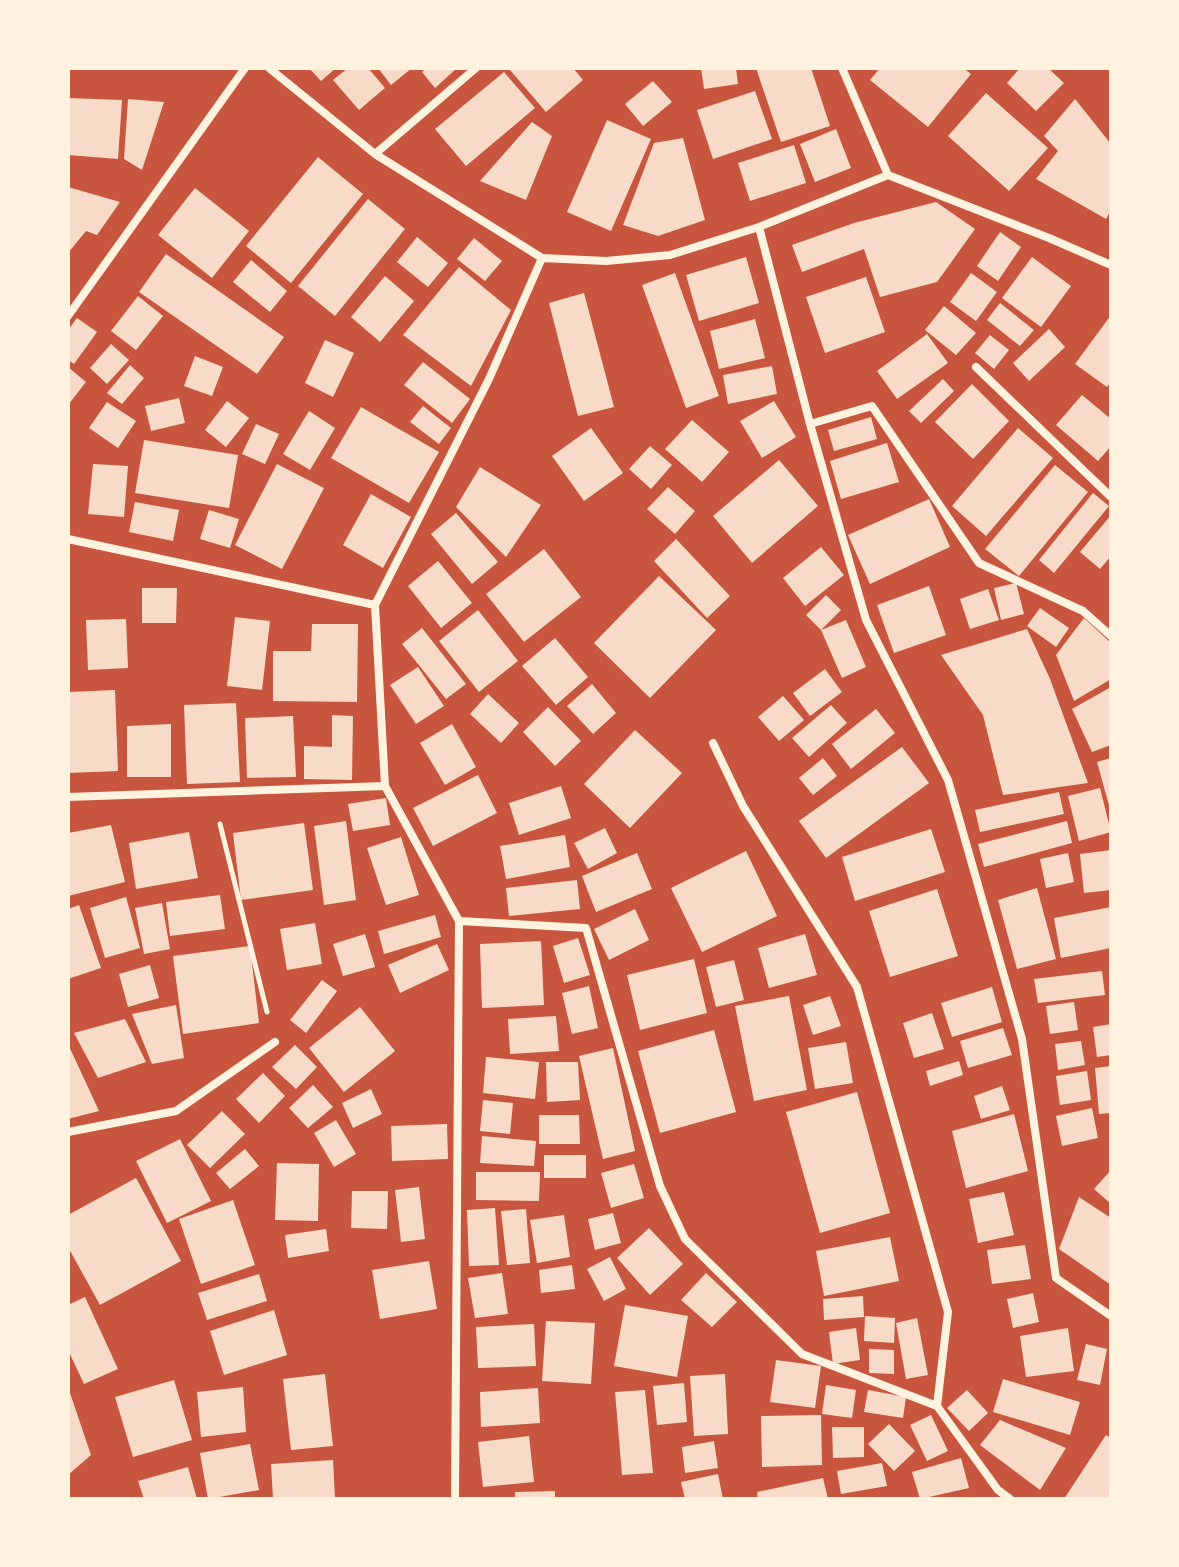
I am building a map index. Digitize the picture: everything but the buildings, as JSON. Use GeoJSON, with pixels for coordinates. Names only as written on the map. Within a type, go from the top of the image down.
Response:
{"type":"FeatureCollection","features":[{"type":"Feature","properties":{"kind":"street"},"geometry":{"type":"LineString","coordinates":[[68,316],[245,68]]}},
{"type":"Feature","properties":{"kind":"street"},"geometry":{"type":"LineString","coordinates":[[269,68],[375,154],[542,258],[606,261],[670,255],[759,227],[888,175],[1111,265]]}},
{"type":"Feature","properties":{"kind":"street"},"geometry":{"type":"LineString","coordinates":[[375,154],[476,68]]}},
{"type":"Feature","properties":{"kind":"street"},"geometry":{"type":"LineString","coordinates":[[842,68],[888,175]]}},
{"type":"Feature","properties":{"kind":"street"},"geometry":{"type":"LineString","coordinates":[[759,227],[810,424],[866,620],[948,780],[1022,1039],[1056,1278],[1111,1316]]}},
{"type":"Feature","properties":{"kind":"street"},"geometry":{"type":"LineString","coordinates":[[455,1499],[459,921],[385,786],[375,605],[489,379],[542,258]]}},
{"type":"Feature","properties":{"kind":"street"},"geometry":{"type":"LineString","coordinates":[[976,367],[1111,497]]}},
{"type":"Feature","properties":{"kind":"street"},"geometry":{"type":"LineString","coordinates":[[810,424],[872,406],[979,563],[1083,611],[1111,636]]}},
{"type":"Feature","properties":{"kind":"street"},"geometry":{"type":"LineString","coordinates":[[68,539],[375,605]]}},
{"type":"Feature","properties":{"kind":"street"},"geometry":{"type":"LineString","coordinates":[[713,743],[743,806],[857,987],[948,1312],[937,1406]]}},
{"type":"Feature","properties":{"kind":"street"},"geometry":{"type":"LineString","coordinates":[[68,797],[385,786]]}},
{"type":"Feature","properties":{"kind":"street"},"geometry":{"type":"LineString","coordinates":[[459,921],[586,928],[660,1186],[685,1239],[802,1354],[937,1406],[998,1490],[1010,1499]]}},
{"type":"Feature","properties":{"kind":"street"},"geometry":{"type":"LineString","coordinates":[[68,1132],[176,1111],[275,1042]]}},
{"type":"Feature","properties":{"kind":"path"},"geometry":{"type":"LineString","coordinates":[[212,792],[275,1042]]}}]}
